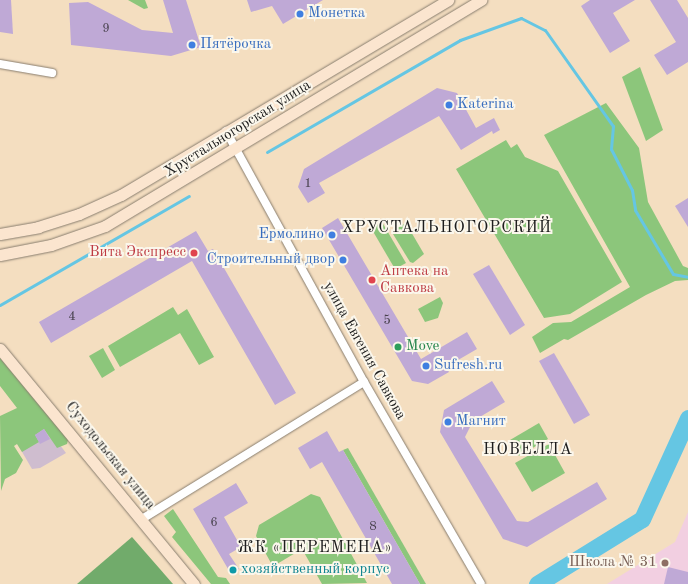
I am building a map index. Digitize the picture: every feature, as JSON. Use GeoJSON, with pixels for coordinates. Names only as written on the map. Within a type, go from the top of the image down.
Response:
{"type":"FeatureCollection","features":[{"type":"Feature","properties":{"kind":"street","name":"Хрустальногорская улица"},"geometry":{"type":"LineString","coordinates":[[0,234],[38,227],[79,214],[121,195],[448,0]]}},
{"type":"Feature","properties":{"kind":"street","name":"Хрустальногорская улица"},"geometry":{"type":"LineString","coordinates":[[0,255],[51,245],[105,226],[470,4],[481,0]]}},
{"type":"Feature","properties":{"kind":"street"},"geometry":{"type":"LineString","coordinates":[[0,64],[52,73]]}},
{"type":"Feature","properties":{"kind":"street","name":"улица Евгения Савкова"},"geometry":{"type":"LineString","coordinates":[[226,131],[364,382],[481,584]]}},
{"type":"Feature","properties":{"kind":"street","name":"Суходольская улица"},"geometry":{"type":"LineString","coordinates":[[0,349],[142,519],[194,584]]}},
{"type":"Feature","properties":{"kind":"street"},"geometry":{"type":"LineString","coordinates":[[142,519],[364,382]]}},
{"type":"Feature","properties":{"kind":"shaded area"},"geometry":{"type":"Polygon","coordinates":[[[35,412],[66,453],[40,468],[32,469],[7,426],[35,412]]]}},
{"type":"Feature","properties":{"kind":"shaded area","name":"Школа № 31"},"geometry":{"type":"Polygon","coordinates":[[[688,512],[688,584],[607,584],[675,542],[688,512]]]}},
{"type":"Feature","properties":{"kind":"green space"},"geometry":{"type":"Polygon","coordinates":[[[128,0],[145,0],[148,8],[144,9],[128,0]]]}},
{"type":"Feature","properties":{"kind":"green space"},"geometry":{"type":"Polygon","coordinates":[[[640,67],[663,130],[646,141],[622,77],[640,67]]]}},
{"type":"Feature","properties":{"kind":"green space"},"geometry":{"type":"Polygon","coordinates":[[[606,103],[639,148],[648,202],[683,266],[688,268],[688,280],[675,281],[646,295],[568,340],[564,339],[540,353],[532,337],[553,323],[571,322],[630,287],[544,135],[606,103]]]}},
{"type":"Feature","properties":{"kind":"green space"},"geometry":{"type":"Polygon","coordinates":[[[506,140],[511,148],[517,144],[525,157],[558,171],[622,282],[570,314],[544,318],[456,169],[506,140]]]}},
{"type":"Feature","properties":{"kind":"green space"},"geometry":{"type":"Polygon","coordinates":[[[382,222],[406,263],[395,269],[371,228],[382,222]]]}},
{"type":"Feature","properties":{"kind":"green space"},"geometry":{"type":"Polygon","coordinates":[[[404,224],[407,225],[424,254],[413,263],[410,262],[393,234],[394,230],[404,224]]]}},
{"type":"Feature","properties":{"kind":"green space"},"geometry":{"type":"Polygon","coordinates":[[[440,297],[443,303],[438,318],[425,322],[418,309],[440,297]]]}},
{"type":"Feature","properties":{"kind":"green space"},"geometry":{"type":"Polygon","coordinates":[[[173,307],[178,315],[187,309],[214,357],[199,365],[180,333],[120,367],[108,346],[173,307]]]}},
{"type":"Feature","properties":{"kind":"green space"},"geometry":{"type":"Polygon","coordinates":[[[103,348],[115,370],[102,378],[89,356],[103,348]]]}},
{"type":"Feature","properties":{"kind":"green space"},"geometry":{"type":"Polygon","coordinates":[[[0,358],[68,440],[67,444],[57,448],[44,429],[35,435],[39,442],[22,452],[17,444],[14,446],[23,460],[16,473],[5,479],[1,491],[0,416],[17,408],[0,386],[0,358]]]}},
{"type":"Feature","properties":{"kind":"green space"},"geometry":{"type":"Polygon","coordinates":[[[539,423],[548,439],[519,456],[510,440],[539,423]]]}},
{"type":"Feature","properties":{"kind":"green space"},"geometry":{"type":"Polygon","coordinates":[[[549,444],[565,473],[532,492],[515,463],[549,444]]]}},
{"type":"Feature","properties":{"kind":"green space"},"geometry":{"type":"Polygon","coordinates":[[[348,448],[426,584],[420,584],[343,450],[348,448]]]}},
{"type":"Feature","properties":{"kind":"green space"},"geometry":{"type":"Polygon","coordinates":[[[311,494],[320,497],[367,583],[322,584],[302,549],[277,564],[271,563],[256,536],[259,525],[311,494]]]}},
{"type":"Feature","properties":{"kind":"green space"},"geometry":{"type":"Polygon","coordinates":[[[173,509],[218,577],[226,578],[230,584],[211,584],[172,537],[176,532],[164,516],[173,509]]]}},
{"type":"Feature","properties":{"kind":"green space"},"geometry":{"type":"Polygon","coordinates":[[[132,537],[173,584],[77,584],[132,537]]]}},
{"type":"Feature","properties":{"kind":"building"},"geometry":{"type":"Polygon","coordinates":[[[0,0],[11,0],[13,34],[0,32],[0,0]]]}},
{"type":"Feature","properties":{"kind":"building"},"geometry":{"type":"Polygon","coordinates":[[[163,0],[186,0],[201,47],[171,56],[71,45],[69,3],[88,2],[142,30],[173,33],[163,0]]]}},
{"type":"Feature","properties":{"kind":"building"},"geometry":{"type":"Polygon","coordinates":[[[247,0],[323,0],[283,24],[272,6],[251,12],[247,0]]]}},
{"type":"Feature","properties":{"kind":"building"},"geometry":{"type":"Polygon","coordinates":[[[590,0],[635,0],[613,13],[630,41],[610,53],[581,6],[590,0]]]}},
{"type":"Feature","properties":{"kind":"building"},"geometry":{"type":"Polygon","coordinates":[[[650,0],[677,0],[688,18],[688,62],[667,75],[654,55],[676,42],[650,0]]]}},
{"type":"Feature","properties":{"kind":"building"},"geometry":{"type":"Polygon","coordinates":[[[437,88],[457,93],[476,128],[494,118],[500,130],[493,134],[492,131],[461,150],[439,116],[319,183],[325,193],[308,203],[298,187],[304,169],[437,88]]]}},
{"type":"Feature","properties":{"kind":"building"},"geometry":{"type":"Polygon","coordinates":[[[688,198],[688,227],[675,206],[688,198]]]}},
{"type":"Feature","properties":{"kind":"building"},"geometry":{"type":"Polygon","coordinates":[[[338,218],[421,359],[467,332],[477,349],[446,367],[449,372],[428,384],[412,381],[322,228],[338,218]]]}},
{"type":"Feature","properties":{"kind":"building"},"geometry":{"type":"Polygon","coordinates":[[[196,231],[208,251],[213,249],[296,393],[275,405],[192,261],[51,343],[39,322],[196,231]]]}},
{"type":"Feature","properties":{"kind":"building"},"geometry":{"type":"Polygon","coordinates":[[[489,265],[525,325],[510,335],[473,274],[489,265]]]}},
{"type":"Feature","properties":{"kind":"building"},"geometry":{"type":"Polygon","coordinates":[[[554,353],[590,415],[574,424],[539,361],[554,353]]]}},
{"type":"Feature","properties":{"kind":"building"},"geometry":{"type":"Polygon","coordinates":[[[492,381],[505,402],[473,421],[465,437],[517,521],[528,522],[597,482],[607,499],[527,547],[503,539],[440,432],[444,410],[492,381]]]}},
{"type":"Feature","properties":{"kind":"building"},"geometry":{"type":"Polygon","coordinates":[[[44,429],[50,439],[40,444],[35,435],[44,429]]]}},
{"type":"Feature","properties":{"kind":"building"},"geometry":{"type":"Polygon","coordinates":[[[327,431],[339,452],[343,450],[420,584],[392,584],[322,462],[310,469],[298,448],[327,431]]]}},
{"type":"Feature","properties":{"kind":"building"},"geometry":{"type":"Polygon","coordinates":[[[236,483],[248,503],[224,517],[241,547],[229,554],[239,569],[231,574],[193,509],[236,483]]]}},
{"type":"Feature","properties":{"kind":"building"},"geometry":{"type":"Polygon","coordinates":[[[668,567],[688,572],[688,584],[664,584],[668,567]]]}},
{"type":"Feature","properties":{"kind":"waterway"},"geometry":{"type":"LineString","coordinates":[[267,152],[460,40],[521,18],[545,30],[613,126],[611,149],[632,190],[635,210],[673,274],[688,277]]}},
{"type":"Feature","properties":{"kind":"waterway"},"geometry":{"type":"LineString","coordinates":[[0,305],[189,196]]}},
{"type":"Feature","properties":{"kind":"waterway"},"geometry":{"type":"LineString","coordinates":[[537,584],[642,519],[688,418]]}},
{"type":"Feature","properties":{"kind":"place","name":"Монетка"},"geometry":{"type":"Point","coordinates":[300,14]}},
{"type":"Feature","properties":{"kind":"place","name":"Пятёрочка"},"geometry":{"type":"Point","coordinates":[192,45]}},
{"type":"Feature","properties":{"kind":"place","name":"Katerina"},"geometry":{"type":"Point","coordinates":[449,105]}},
{"type":"Feature","properties":{"kind":"place","name":"Ермолино"},"geometry":{"type":"Point","coordinates":[332,235]}},
{"type":"Feature","properties":{"kind":"place","name":"Вита Экспресс"},"geometry":{"type":"Point","coordinates":[194,253]}},
{"type":"Feature","properties":{"kind":"place","name":"Строительный двор"},"geometry":{"type":"Point","coordinates":[343,260]}},
{"type":"Feature","properties":{"kind":"place","name":"Аптека на Савкова"},"geometry":{"type":"Point","coordinates":[372,280]}},
{"type":"Feature","properties":{"kind":"place","name":"Move"},"geometry":{"type":"Point","coordinates":[398,347]}},
{"type":"Feature","properties":{"kind":"place","name":"Sufresh.ru"},"geometry":{"type":"Point","coordinates":[426,366]}},
{"type":"Feature","properties":{"kind":"place","name":"Магнит"},"geometry":{"type":"Point","coordinates":[448,422]}},
{"type":"Feature","properties":{"kind":"place","name":"Школа № 31"},"geometry":{"type":"Point","coordinates":[665,563]}},
{"type":"Feature","properties":{"kind":"place","name":"хозяйственный корпус"},"geometry":{"type":"Point","coordinates":[233,570]}},
{"type":"Feature","properties":{"kind":"district","name":"ХРУСТАЛЬНОГОРСКИЙ"},"geometry":{"type":"Point","coordinates":[447,228]}},
{"type":"Feature","properties":{"kind":"district","name":"НОВЕЛЛА"},"geometry":{"type":"Point","coordinates":[528,450]}},
{"type":"Feature","properties":{"kind":"district","name":"ЖК «ПЕРЕМЕНА»"},"geometry":{"type":"Point","coordinates":[315,548]}}]}
